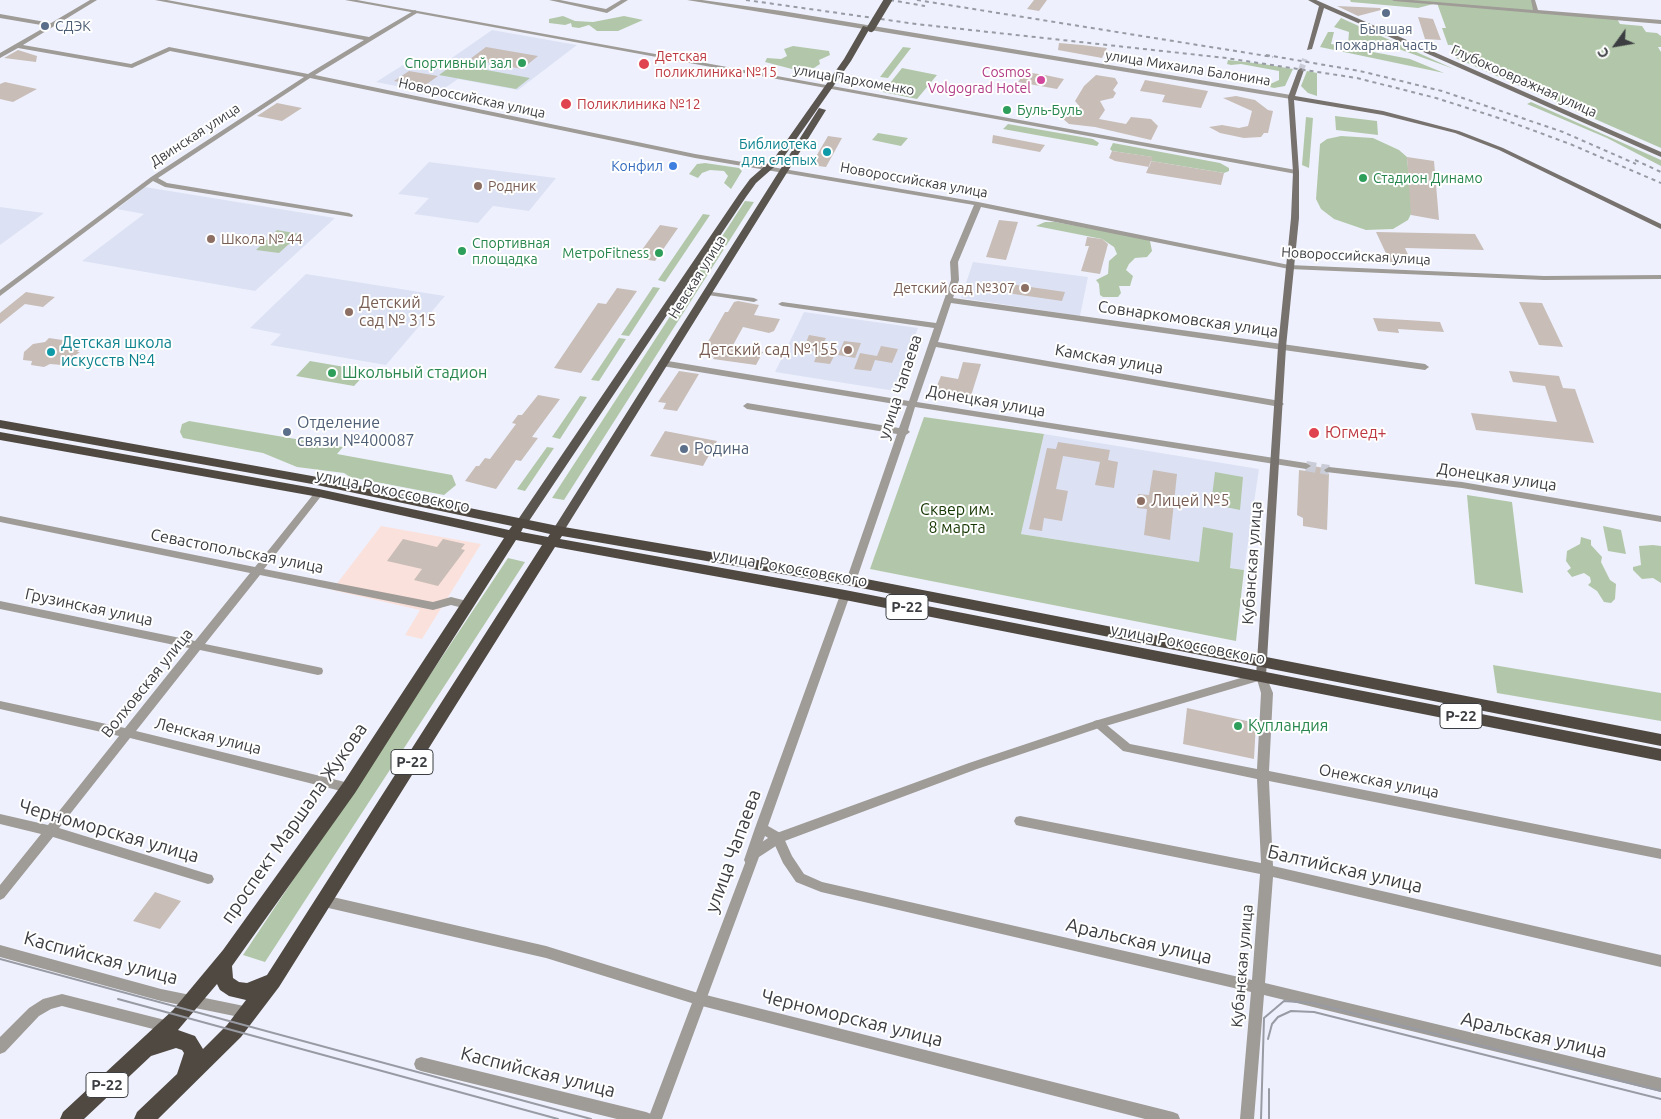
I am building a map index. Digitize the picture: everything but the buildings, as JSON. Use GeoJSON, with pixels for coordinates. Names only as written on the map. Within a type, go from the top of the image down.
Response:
{"type":"FeatureCollection","features":[{"type":"Feature","properties":{"kind":"highway","name":"улица Рокоссовского"},"geometry":{"type":"LineString","coordinates":[[0,424],[312,480],[517,530]]}},
{"type":"Feature","properties":{"kind":"highway","name":"улица Рокоссовского"},"geometry":{"type":"LineString","coordinates":[[0,436],[555,537],[845,595],[1661,740]]}},
{"type":"Feature","properties":{"kind":"highway","name":"проспект Маршала Жукова"},"geometry":{"type":"LineString","coordinates":[[70,1119],[145,1051],[192,1002],[223,963],[349,788],[517,530]]}},
{"type":"Feature","properties":{"kind":"highway","name":"улица Рокоссовского"},"geometry":{"type":"LineString","coordinates":[[555,537],[851,581],[1661,755]]}},
{"type":"Feature","properties":{"kind":"highway","name":"Р-22"},"geometry":{"type":"LineString","coordinates":[[144,1119],[179,1086],[249,1013],[273,981],[555,537]]}},
{"type":"Feature","properties":{"kind":"highway"},"geometry":{"type":"LineString","coordinates":[[223,963],[222,974],[226,984],[235,990],[254,990],[273,981]]}},
{"type":"Feature","properties":{"kind":"highway"},"geometry":{"type":"LineString","coordinates":[[145,1051],[176,1039],[188,1042],[194,1051],[190,1067],[179,1086]]}},
{"type":"Feature","properties":{"kind":"main road"},"geometry":{"type":"LineString","coordinates":[[868,28],[882,0]]}},
{"type":"Feature","properties":{"kind":"main road"},"geometry":{"type":"LineString","coordinates":[[868,28],[888,0]]}},
{"type":"Feature","properties":{"kind":"main road","name":"Глубокоовражная улица"},"geometry":{"type":"LineString","coordinates":[[1311,0],[1322,2],[1661,155]]}},
{"type":"Feature","properties":{"kind":"main road"},"geometry":{"type":"LineString","coordinates":[[1309,49],[1322,2]]}},
{"type":"Feature","properties":{"kind":"main road","name":"Невская улица"},"geometry":{"type":"LineString","coordinates":[[517,530],[742,196],[753,181],[769,168],[831,89],[868,28]]}},
{"type":"Feature","properties":{"kind":"main road","name":"Кубанская улица"},"geometry":{"type":"LineString","coordinates":[[1261,669],[1274,462],[1280,404],[1282,348],[1295,218],[1296,172],[1291,97],[1301,70]]}},
{"type":"Feature","properties":{"kind":"main road","name":"Невская улица"},"geometry":{"type":"LineString","coordinates":[[555,537],[708,292],[760,195],[786,170],[831,89]]}},
{"type":"Feature","properties":{"kind":"main road","name":"улица Михаила Балонина"},"geometry":{"type":"LineString","coordinates":[[1291,97],[1383,113],[1457,132],[1501,149],[1661,228]]}},
{"type":"Feature","properties":{"kind":"main road"},"geometry":{"type":"LineString","coordinates":[[742,196],[760,195]]}},
{"type":"Feature","properties":{"kind":"street"},"geometry":{"type":"LineString","coordinates":[[0,56],[94,0]]}},
{"type":"Feature","properties":{"kind":"street"},"geometry":{"type":"LineString","coordinates":[[158,0],[368,39]]}},
{"type":"Feature","properties":{"kind":"street","name":"улица Пархоменко"},"geometry":{"type":"LineString","coordinates":[[348,0],[1296,172]]}},
{"type":"Feature","properties":{"kind":"street"},"geometry":{"type":"LineString","coordinates":[[552,0],[607,11],[625,0]]}},
{"type":"Feature","properties":{"kind":"street","name":"улица Михаила Балонина"},"geometry":{"type":"LineString","coordinates":[[690,0],[818,19],[1291,97]]}},
{"type":"Feature","properties":{"kind":"street"},"geometry":{"type":"LineString","coordinates":[[1394,0],[1661,22]]}},
{"type":"Feature","properties":{"kind":"street"},"geometry":{"type":"LineString","coordinates":[[1533,0],[1536,12]]}},
{"type":"Feature","properties":{"kind":"street","name":"Двинская улица"},"geometry":{"type":"LineString","coordinates":[[0,294],[153,178],[309,76],[415,12]]}},
{"type":"Feature","properties":{"kind":"street"},"geometry":{"type":"LineString","coordinates":[[0,16],[53,25]]}},
{"type":"Feature","properties":{"kind":"street","name":"Новороссийская улица"},"geometry":{"type":"LineString","coordinates":[[18,46],[132,66],[170,50],[309,76],[695,156],[978,204],[1289,267],[1544,278],[1661,276]]}},
{"type":"Feature","properties":{"kind":"street"},"geometry":{"type":"LineString","coordinates":[[153,178],[165,185],[349,215]]}},
{"type":"Feature","properties":{"kind":"street","name":"улица Чапаева"},"geometry":{"type":"LineString","coordinates":[[851,581],[905,432],[932,344],[955,280],[954,262],[978,204]]}},
{"type":"Feature","properties":{"kind":"street"},"geometry":{"type":"LineString","coordinates":[[708,292],[754,300]]}},
{"type":"Feature","properties":{"kind":"street","name":"Совнаркомовская улица"},"geometry":{"type":"LineString","coordinates":[[947,300],[1426,367]]}},
{"type":"Feature","properties":{"kind":"street"},"geometry":{"type":"LineString","coordinates":[[782,304],[938,326]]}},
{"type":"Feature","properties":{"kind":"street","name":"Камская улица"},"geometry":{"type":"LineString","coordinates":[[932,344],[1280,404]]}},
{"type":"Feature","properties":{"kind":"street","name":"Донецкая улица"},"geometry":{"type":"LineString","coordinates":[[662,363],[914,403],[1152,447],[1306,466]]}},
{"type":"Feature","properties":{"kind":"street"},"geometry":{"type":"LineString","coordinates":[[746,406],[905,432]]}},
{"type":"Feature","properties":{"kind":"street","name":"Донецкая улица"},"geometry":{"type":"LineString","coordinates":[[1329,470],[1462,486],[1661,519]]}},
{"type":"Feature","properties":{"kind":"street","name":"Волховская улица"},"geometry":{"type":"LineString","coordinates":[[0,894],[320,493]]}},
{"type":"Feature","properties":{"kind":"street","name":"Севастопольская улица"},"geometry":{"type":"LineString","coordinates":[[0,519],[432,606],[451,601],[467,605]]}},
{"type":"Feature","properties":{"kind":"street","name":"улица Чапаева"},"geometry":{"type":"LineString","coordinates":[[655,1119],[845,595]]}},
{"type":"Feature","properties":{"kind":"street","name":"Грузинская улица"},"geometry":{"type":"LineString","coordinates":[[0,605],[318,671]]}},
{"type":"Feature","properties":{"kind":"street"},"geometry":{"type":"LineString","coordinates":[[747,868],[754,854],[778,838],[973,766],[1261,669]]}},
{"type":"Feature","properties":{"kind":"street","name":"Кубанская улица"},"geometry":{"type":"LineString","coordinates":[[1247,1119],[1266,870],[1263,774],[1267,694],[1261,669]]}},
{"type":"Feature","properties":{"kind":"street","name":"Ленская улица"},"geometry":{"type":"LineString","coordinates":[[0,705],[127,733],[349,788]]}},
{"type":"Feature","properties":{"kind":"street","name":"Онежская улица"},"geometry":{"type":"LineString","coordinates":[[1098,724],[1127,748],[1661,854]]}},
{"type":"Feature","properties":{"kind":"street","name":"Черноморская улица"},"geometry":{"type":"LineString","coordinates":[[0,819],[51,831],[208,878]]}},
{"type":"Feature","properties":{"kind":"street","name":"Балтийская улица"},"geometry":{"type":"LineString","coordinates":[[1020,821],[1266,870],[1661,961]]}},
{"type":"Feature","properties":{"kind":"street"},"geometry":{"type":"LineString","coordinates":[[761,828],[778,838]]}},
{"type":"Feature","properties":{"kind":"street","name":"Аральская улица"},"geometry":{"type":"LineString","coordinates":[[778,838],[787,859],[800,878],[821,887],[1661,1085]]}},
{"type":"Feature","properties":{"kind":"street","name":"Черноморская улица"},"geometry":{"type":"LineString","coordinates":[[324,900],[525,946],[698,999],[1173,1119]]}},
{"type":"Feature","properties":{"kind":"street","name":"Каспийская улица"},"geometry":{"type":"LineString","coordinates":[[0,951],[192,1002],[249,1013]]}},
{"type":"Feature","properties":{"kind":"street"},"geometry":{"type":"LineString","coordinates":[[0,1047],[34,1012],[48,1003],[62,1000],[168,1027]]}},
{"type":"Feature","properties":{"kind":"street","name":"Каспийская улица"},"geometry":{"type":"LineString","coordinates":[[421,1064],[646,1119]]}},
{"type":"Feature","properties":{"kind":"shaded area"},"geometry":{"type":"Polygon","coordinates":[[[492,30],[577,45],[518,90],[458,79],[436,94],[376,82],[403,65],[433,71],[492,30]]]}},
{"type":"Feature","properties":{"kind":"shaded area","name":"Родник"},"geometry":{"type":"Polygon","coordinates":[[[429,162],[556,178],[529,211],[493,206],[478,223],[414,214],[429,198],[398,194],[429,162]]]}},
{"type":"Feature","properties":{"kind":"shaded area","name":"Школа № 44"},"geometry":{"type":"Polygon","coordinates":[[[145,187],[335,218],[255,291],[82,261],[144,214],[117,209],[145,187]]]}},
{"type":"Feature","properties":{"kind":"shaded area"},"geometry":{"type":"Polygon","coordinates":[[[0,207],[44,213],[0,245],[0,207]]]}},
{"type":"Feature","properties":{"kind":"shaded area","name":"Детский сад №307"},"geometry":{"type":"Polygon","coordinates":[[[973,262],[1088,277],[1080,316],[961,298],[973,262]]]}},
{"type":"Feature","properties":{"kind":"shaded area","name":"Детский сад № 315"},"geometry":{"type":"Polygon","coordinates":[[[306,274],[445,296],[386,365],[270,345],[281,334],[250,328],[306,274]]]}},
{"type":"Feature","properties":{"kind":"shaded area","name":"Детский сад №155"},"geometry":{"type":"Polygon","coordinates":[[[804,312],[918,328],[895,391],[775,372],[804,312]]]}},
{"type":"Feature","properties":{"kind":"shaded area","name":"Лицей №5"},"geometry":{"type":"Polygon","coordinates":[[[1044,434],[1259,469],[1244,570],[1021,534],[1044,434]]]}},
{"type":"Feature","properties":{"kind":"shaded area"},"geometry":{"type":"Polygon","coordinates":[[[381,526],[481,544],[422,639],[405,635],[420,610],[332,590],[381,526]]]}},
{"type":"Feature","properties":{"kind":"green space"},"geometry":{"type":"Polygon","coordinates":[[[1350,0],[1533,0],[1536,12],[1617,19],[1620,24],[1642,26],[1646,32],[1657,33],[1661,36],[1661,47],[1658,47],[1661,52],[1661,148],[1456,58],[1452,45],[1448,45],[1442,28],[1446,28],[1437,3],[1418,8],[1351,2],[1350,0]]]}},
{"type":"Feature","properties":{"kind":"green space"},"geometry":{"type":"Polygon","coordinates":[[[563,16],[575,21],[593,22],[624,16],[643,20],[618,31],[597,31],[589,25],[579,28],[572,27],[571,23],[565,25],[549,23],[549,19],[563,16]]]}},
{"type":"Feature","properties":{"kind":"green space"},"geometry":{"type":"Polygon","coordinates":[[[1341,18],[1454,69],[1374,40],[1359,47],[1348,44],[1349,32],[1334,27],[1341,18]]]}},
{"type":"Feature","properties":{"kind":"green space"},"geometry":{"type":"Polygon","coordinates":[[[1328,32],[1334,32],[1331,44],[1410,59],[1444,73],[1320,47],[1328,32]]]}},
{"type":"Feature","properties":{"kind":"green space"},"geometry":{"type":"Polygon","coordinates":[[[793,46],[829,51],[830,55],[819,60],[820,64],[814,68],[792,69],[765,62],[767,58],[781,59],[787,56],[784,49],[793,46]]]}},
{"type":"Feature","properties":{"kind":"green space"},"geometry":{"type":"Polygon","coordinates":[[[903,47],[911,48],[888,78],[880,77],[903,47]]]}},
{"type":"Feature","properties":{"kind":"green space"},"geometry":{"type":"Polygon","coordinates":[[[1228,60],[1293,69],[1285,86],[1274,88],[1266,86],[1279,80],[1279,71],[1241,64],[1231,65],[1227,64],[1228,60]]]}},
{"type":"Feature","properties":{"kind":"green space"},"geometry":{"type":"Polygon","coordinates":[[[454,64],[530,78],[516,89],[439,75],[454,64]]]}},
{"type":"Feature","properties":{"kind":"green space"},"geometry":{"type":"Polygon","coordinates":[[[902,68],[937,75],[917,99],[883,92],[902,68]]]}},
{"type":"Feature","properties":{"kind":"green space"},"geometry":{"type":"Polygon","coordinates":[[[1307,71],[1317,73],[1317,96],[1308,93],[1301,86],[1307,71]]]}},
{"type":"Feature","properties":{"kind":"green space"},"geometry":{"type":"Polygon","coordinates":[[[1531,102],[1661,160],[1661,166],[1607,138],[1527,104],[1531,102]]]}},
{"type":"Feature","properties":{"kind":"green space"},"geometry":{"type":"Polygon","coordinates":[[[1335,116],[1377,121],[1378,135],[1336,130],[1335,116]]]}},
{"type":"Feature","properties":{"kind":"green space"},"geometry":{"type":"Polygon","coordinates":[[[1306,117],[1313,118],[1309,168],[1302,165],[1306,117]]]}},
{"type":"Feature","properties":{"kind":"green space"},"geometry":{"type":"Polygon","coordinates":[[[1008,124],[1093,139],[1099,143],[1097,146],[1003,129],[1008,124]]]}},
{"type":"Feature","properties":{"kind":"green space"},"geometry":{"type":"Polygon","coordinates":[[[878,133],[908,138],[901,146],[872,140],[878,133]]]}},
{"type":"Feature","properties":{"kind":"green space","name":"Стадион Динамо"},"geometry":{"type":"Polygon","coordinates":[[[1341,136],[1373,138],[1399,150],[1407,157],[1412,212],[1408,220],[1393,229],[1366,230],[1334,219],[1321,209],[1316,199],[1320,144],[1327,139],[1341,136]]]}},
{"type":"Feature","properties":{"kind":"green space"},"geometry":{"type":"Polygon","coordinates":[[[1113,143],[1220,163],[1229,168],[1229,171],[1224,173],[1151,161],[1152,157],[1112,151],[1110,149],[1113,143]]]}},
{"type":"Feature","properties":{"kind":"green space"},"geometry":{"type":"Polygon","coordinates":[[[705,163],[739,168],[742,171],[731,189],[724,183],[728,176],[724,171],[710,170],[702,173],[698,178],[689,174],[697,164],[705,163]]]}},
{"type":"Feature","properties":{"kind":"green space"},"geometry":{"type":"Polygon","coordinates":[[[745,201],[754,202],[564,500],[552,498],[745,201]]]}},
{"type":"Feature","properties":{"kind":"green space"},"geometry":{"type":"Polygon","coordinates":[[[703,214],[710,215],[665,282],[658,280],[703,214]]]}},
{"type":"Feature","properties":{"kind":"green space"},"geometry":{"type":"Polygon","coordinates":[[[1045,222],[1055,222],[1142,238],[1150,241],[1152,251],[1147,257],[1135,258],[1129,264],[1126,270],[1133,276],[1130,286],[1119,286],[1121,293],[1118,297],[1103,297],[1100,295],[1099,284],[1096,280],[1108,274],[1109,261],[1117,254],[1114,247],[1102,239],[1036,226],[1045,222]]]}},
{"type":"Feature","properties":{"kind":"green space"},"geometry":{"type":"Polygon","coordinates":[[[277,230],[300,234],[279,253],[256,250],[277,230]]]}},
{"type":"Feature","properties":{"kind":"green space"},"geometry":{"type":"Polygon","coordinates":[[[653,287],[660,288],[629,336],[621,335],[653,287]]]}},
{"type":"Feature","properties":{"kind":"green space"},"geometry":{"type":"Polygon","coordinates":[[[619,338],[626,339],[599,381],[591,380],[619,338]]]}},
{"type":"Feature","properties":{"kind":"green space","name":"Школьный стадион"},"geometry":{"type":"Polygon","coordinates":[[[310,361],[368,371],[354,386],[296,376],[310,361]]]}},
{"type":"Feature","properties":{"kind":"green space"},"geometry":{"type":"Polygon","coordinates":[[[580,396],[587,397],[560,439],[552,437],[580,396]]]}},
{"type":"Feature","properties":{"kind":"green space","name":"Сквер им. 8 марта"},"geometry":{"type":"Polygon","coordinates":[[[924,417],[1044,434],[1021,534],[1199,562],[1203,527],[1233,533],[1230,568],[1244,570],[1236,641],[870,569],[924,417]]]}},
{"type":"Feature","properties":{"kind":"green space"},"geometry":{"type":"Polygon","coordinates":[[[189,421],[343,447],[337,454],[452,475],[456,485],[444,495],[350,477],[344,473],[297,467],[263,453],[183,438],[180,432],[182,424],[189,421]]]}},
{"type":"Feature","properties":{"kind":"green space"},"geometry":{"type":"Polygon","coordinates":[[[547,447],[554,448],[525,491],[517,489],[547,447]]]}},
{"type":"Feature","properties":{"kind":"green space"},"geometry":{"type":"Polygon","coordinates":[[[1215,472],[1243,477],[1240,510],[1211,504],[1215,472]]]}},
{"type":"Feature","properties":{"kind":"green space"},"geometry":{"type":"Polygon","coordinates":[[[1467,495],[1512,502],[1523,593],[1475,584],[1467,495]]]}},
{"type":"Feature","properties":{"kind":"green space"},"geometry":{"type":"Polygon","coordinates":[[[1603,526],[1621,530],[1626,554],[1608,551],[1603,526]]]}},
{"type":"Feature","properties":{"kind":"green space"},"geometry":{"type":"Polygon","coordinates":[[[1581,537],[1591,540],[1591,545],[1602,557],[1601,562],[1610,580],[1616,584],[1615,599],[1611,603],[1604,602],[1597,591],[1588,585],[1591,582],[1590,577],[1584,573],[1572,577],[1567,571],[1571,568],[1566,561],[1567,551],[1580,544],[1581,537]]]}},
{"type":"Feature","properties":{"kind":"green space"},"geometry":{"type":"Polygon","coordinates":[[[1639,546],[1661,546],[1661,583],[1653,578],[1642,579],[1633,570],[1633,567],[1641,565],[1639,546]]]}},
{"type":"Feature","properties":{"kind":"green space"},"geometry":{"type":"Polygon","coordinates":[[[508,558],[525,562],[265,962],[243,955],[508,558]]]}},
{"type":"Feature","properties":{"kind":"green space"},"geometry":{"type":"Polygon","coordinates":[[[1493,665],[1661,693],[1661,721],[1497,693],[1493,665]]]}},
{"type":"Feature","properties":{"kind":"tunnel"},"geometry":{"type":"LineString","coordinates":[[1301,70],[1305,59]]}},
{"type":"Feature","properties":{"kind":"tunnel"},"geometry":{"type":"LineString","coordinates":[[1306,466],[1329,470]]}},
{"type":"Feature","properties":{"kind":"tram line"},"geometry":{"type":"LineString","coordinates":[[0,959],[591,1119]]}},
{"type":"Feature","properties":{"kind":"tram line"},"geometry":{"type":"LineString","coordinates":[[118,999],[558,1119]]}},
{"type":"Feature","properties":{"kind":"tram line"},"geometry":{"type":"LineString","coordinates":[[1261,1119],[1264,1018],[1284,1001],[1312,1003],[1661,1091]]}},
{"type":"Feature","properties":{"kind":"tram line"},"geometry":{"type":"LineString","coordinates":[[1268,1039],[1272,1024],[1278,1017],[1291,1011],[1314,1012],[1661,1099]]}},
{"type":"Feature","properties":{"kind":"tram line"},"geometry":{"type":"LineString","coordinates":[[1269,1089],[1269,1119]]}},
{"type":"Feature","properties":{"kind":"railway"},"geometry":{"type":"LineString","coordinates":[[746,0],[916,24],[1226,58],[1357,78],[1436,98],[1505,120],[1570,144],[1661,183]]}},
{"type":"Feature","properties":{"kind":"railway"},"geometry":{"type":"LineString","coordinates":[[890,0],[925,6]]}},
{"type":"Feature","properties":{"kind":"railway"},"geometry":{"type":"LineString","coordinates":[[917,0],[1273,57]]}},
{"type":"Feature","properties":{"kind":"railway"},"geometry":{"type":"LineString","coordinates":[[1266,55],[1360,71],[1442,91],[1563,132],[1636,164]]}},
{"type":"Feature","properties":{"kind":"railway"},"geometry":{"type":"LineString","coordinates":[[1635,160],[1661,172]]}},
{"type":"Feature","properties":{"kind":"place","name":"Бывшая пожарная часть"},"geometry":{"type":"Point","coordinates":[1386,13]}},
{"type":"Feature","properties":{"kind":"place","name":"СДЭК"},"geometry":{"type":"Point","coordinates":[45,26]}},
{"type":"Feature","properties":{"kind":"place","name":"Спортивный зал"},"geometry":{"type":"Point","coordinates":[522,63]}},
{"type":"Feature","properties":{"kind":"place","name":"Детская поликлиника №15"},"geometry":{"type":"Point","coordinates":[644,64]}},
{"type":"Feature","properties":{"kind":"place","name":"Cosmos Volgograd Hotel"},"geometry":{"type":"Point","coordinates":[1041,80]}},
{"type":"Feature","properties":{"kind":"place","name":"Поликлиника №12"},"geometry":{"type":"Point","coordinates":[566,104]}},
{"type":"Feature","properties":{"kind":"place","name":"Буль-Буль"},"geometry":{"type":"Point","coordinates":[1007,110]}},
{"type":"Feature","properties":{"kind":"place","name":"Библиотека для слепых"},"geometry":{"type":"Point","coordinates":[827,152]}},
{"type":"Feature","properties":{"kind":"place","name":"Конфил"},"geometry":{"type":"Point","coordinates":[673,166]}},
{"type":"Feature","properties":{"kind":"place","name":"Стадион Динамо"},"geometry":{"type":"Point","coordinates":[1363,178]}},
{"type":"Feature","properties":{"kind":"place","name":"Родник"},"geometry":{"type":"Point","coordinates":[478,186]}},
{"type":"Feature","properties":{"kind":"place","name":"Школа № 44"},"geometry":{"type":"Point","coordinates":[211,239]}},
{"type":"Feature","properties":{"kind":"place","name":"Спортивная площадка"},"geometry":{"type":"Point","coordinates":[462,251]}},
{"type":"Feature","properties":{"kind":"place","name":"МетроFitness"},"geometry":{"type":"Point","coordinates":[659,253]}},
{"type":"Feature","properties":{"kind":"place","name":"Детский сад №307"},"geometry":{"type":"Point","coordinates":[1025,288]}},
{"type":"Feature","properties":{"kind":"place","name":"Детский сад № 315"},"geometry":{"type":"Point","coordinates":[349,312]}},
{"type":"Feature","properties":{"kind":"place","name":"Детский сад №155"},"geometry":{"type":"Point","coordinates":[848,350]}},
{"type":"Feature","properties":{"kind":"place","name":"Детская школа искусств №4"},"geometry":{"type":"Point","coordinates":[51,352]}},
{"type":"Feature","properties":{"kind":"place","name":"Школьный стадион"},"geometry":{"type":"Point","coordinates":[332,373]}},
{"type":"Feature","properties":{"kind":"place","name":"Отделение связи №400087"},"geometry":{"type":"Point","coordinates":[287,432]}},
{"type":"Feature","properties":{"kind":"place","name":"Югмед+"},"geometry":{"type":"Point","coordinates":[1314,433]}},
{"type":"Feature","properties":{"kind":"place","name":"Родина"},"geometry":{"type":"Point","coordinates":[684,449]}},
{"type":"Feature","properties":{"kind":"place","name":"Лицей №5"},"geometry":{"type":"Point","coordinates":[1141,501]}},
{"type":"Feature","properties":{"kind":"place","name":"Купландия"},"geometry":{"type":"Point","coordinates":[1238,726]}}]}
